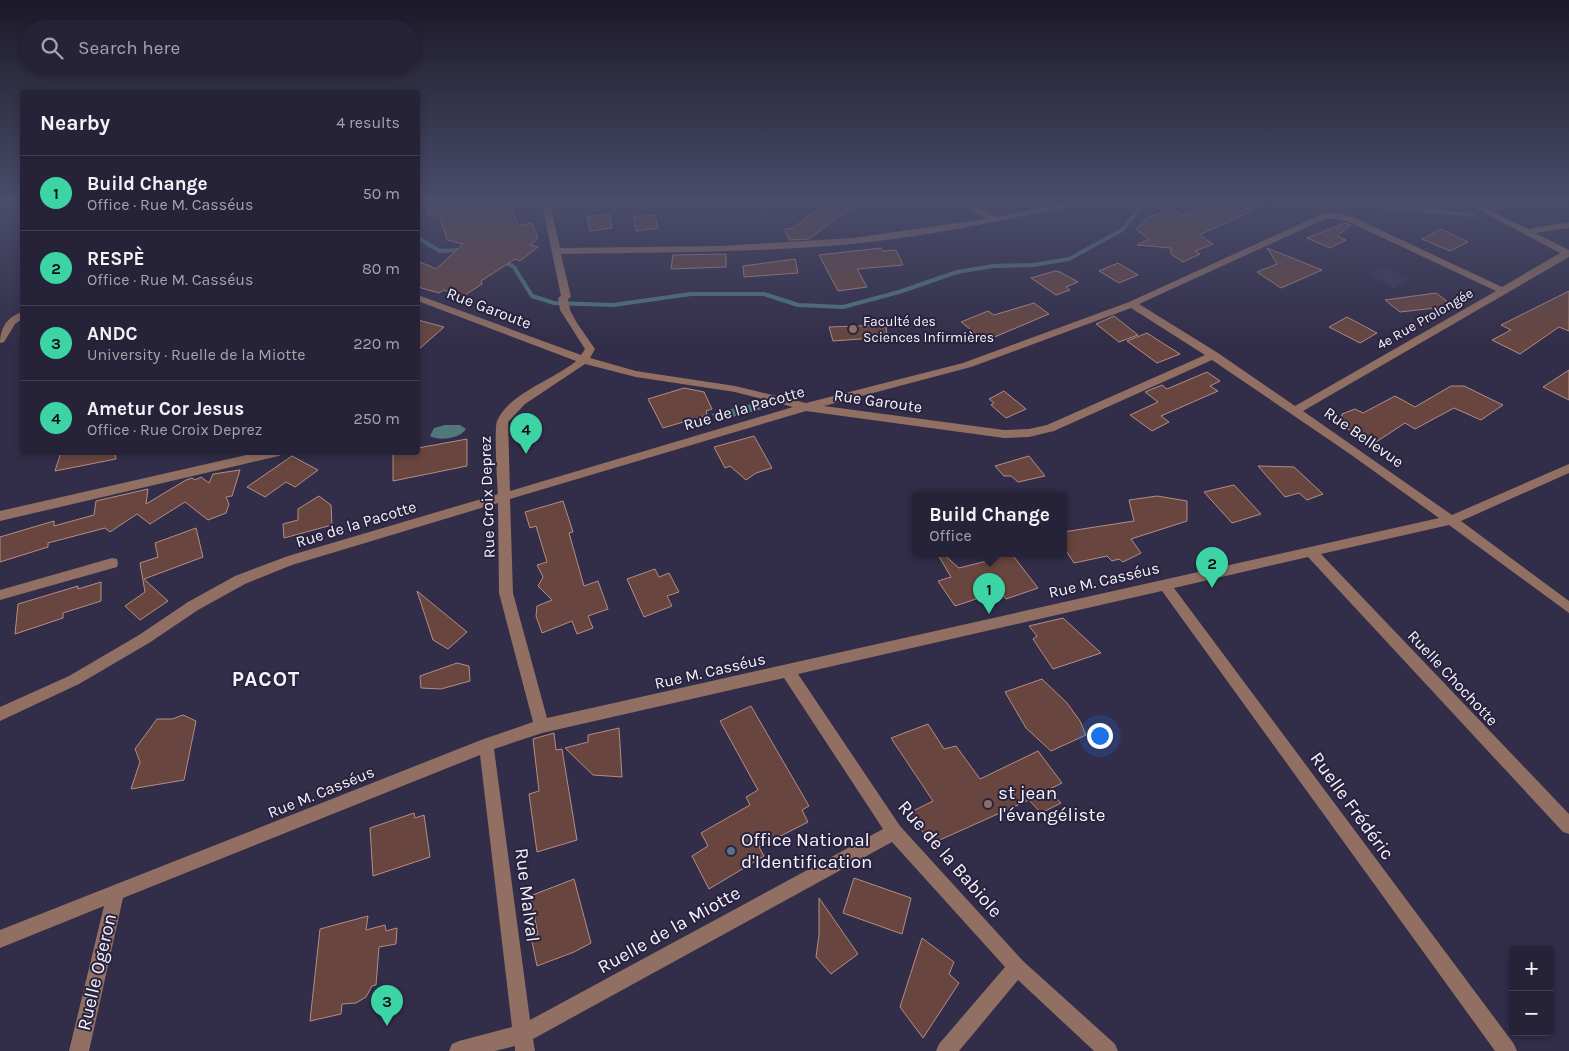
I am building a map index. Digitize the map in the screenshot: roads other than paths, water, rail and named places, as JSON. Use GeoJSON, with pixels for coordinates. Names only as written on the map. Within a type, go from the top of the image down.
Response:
{"type":"FeatureCollection","features":[{"type":"Feature","properties":{"kind":"street"},"geometry":{"type":"LineString","coordinates":[[555,248],[566,297],[564,298],[567,311],[572,324],[589,344],[590,353],[584,360]]}},
{"type":"Feature","properties":{"kind":"street"},"geometry":{"type":"LineString","coordinates":[[556,252],[736,248]]}},
{"type":"Feature","properties":{"kind":"street","name":"Rue de la Pacotte"},"geometry":{"type":"LineString","coordinates":[[0,714],[74,680],[240,580],[288,561],[806,407],[968,365],[1132,304],[1254,248]]}},
{"type":"Feature","properties":{"kind":"street","name":"Rue de la Pacotte"},"geometry":{"type":"LineString","coordinates":[[1412,248],[1502,290]]}},
{"type":"Feature","properties":{"kind":"street","name":"4e Rue Prolongée"},"geometry":{"type":"LineString","coordinates":[[1297,410],[1568,253]]}},
{"type":"Feature","properties":{"kind":"street","name":"Rue Garoute"},"geometry":{"type":"LineString","coordinates":[[420,299],[584,360],[636,374],[735,389],[806,407],[1004,434],[1028,433],[1050,428],[1214,355]]}},
{"type":"Feature","properties":{"kind":"street","name":"Rue Bellevue"},"geometry":{"type":"LineString","coordinates":[[1132,304],[1297,410],[1452,520],[1569,608]]}},
{"type":"Feature","properties":{"kind":"street"},"geometry":{"type":"LineString","coordinates":[[0,340],[11,322],[20,316]]}},
{"type":"Feature","properties":{"kind":"street","name":"Rue Croix Deprez"},"geometry":{"type":"LineString","coordinates":[[542,726],[506,593],[502,422],[506,414],[525,398],[584,360]]}},
{"type":"Feature","properties":{"kind":"street"},"geometry":{"type":"LineString","coordinates":[[0,516],[266,455]]}},
{"type":"Feature","properties":{"kind":"street","name":"Rue M. Casséus"},"geometry":{"type":"LineString","coordinates":[[0,939],[486,745],[542,726],[788,672],[1164,584],[1312,553],[1452,520],[1569,468]]}},
{"type":"Feature","properties":{"kind":"street","name":"Ruelle Chochotte"},"geometry":{"type":"LineString","coordinates":[[1312,553],[1569,826]]}},
{"type":"Feature","properties":{"kind":"street"},"geometry":{"type":"LineString","coordinates":[[0,595],[112,563]]}},
{"type":"Feature","properties":{"kind":"street","name":"Ruelle Frédéric"},"geometry":{"type":"LineString","coordinates":[[1164,584],[1507,1051]]}},
{"type":"Feature","properties":{"kind":"street","name":"Rue de la Babiole"},"geometry":{"type":"LineString","coordinates":[[788,672],[894,832],[1017,967],[1108,1051]]}},
{"type":"Feature","properties":{"kind":"street","name":"Rue Malval"},"geometry":{"type":"LineString","coordinates":[[486,745],[524,1042]]}},
{"type":"Feature","properties":{"kind":"street","name":"Ruelle de la Miotte"},"geometry":{"type":"LineString","coordinates":[[458,1051],[524,1042],[894,832]]}},
{"type":"Feature","properties":{"kind":"street","name":"Ruelle Ogeron"},"geometry":{"type":"LineString","coordinates":[[79,1051],[116,893]]}},
{"type":"Feature","properties":{"kind":"street"},"geometry":{"type":"LineString","coordinates":[[946,1051],[1017,967]]}},
{"type":"Feature","properties":{"kind":"waterway"},"geometry":{"type":"LineString","coordinates":[[435,248],[440,251],[461,250]]}},
{"type":"Feature","properties":{"kind":"waterway"},"geometry":{"type":"LineString","coordinates":[[503,261],[514,267],[532,296],[554,303],[613,305],[691,294],[764,294],[798,305],[843,307],[899,292],[957,272],[993,266],[1033,265],[1069,259],[1089,248]]}},
{"type":"Feature","properties":{"kind":"place","name":"Faculté des Sciences Infirmières"},"geometry":{"type":"Point","coordinates":[853,329]}},
{"type":"Feature","properties":{"kind":"place","name":"Ametur Cor Jesus"},"geometry":{"type":"Point","coordinates":[526,454]}},
{"type":"Feature","properties":{"kind":"place","name":"RESPÈ"},"geometry":{"type":"Point","coordinates":[1212,588]}},
{"type":"Feature","properties":{"kind":"place","name":"Build Change"},"geometry":{"type":"Point","coordinates":[989,614]}},
{"type":"Feature","properties":{"kind":"place","name":"st jean l'évangéliste"},"geometry":{"type":"Point","coordinates":[988,804]}},
{"type":"Feature","properties":{"kind":"place","name":"Office National d'Identification"},"geometry":{"type":"Point","coordinates":[731,851]}},
{"type":"Feature","properties":{"kind":"place","name":"ANDC"},"geometry":{"type":"Point","coordinates":[387,1026]}},
{"type":"Feature","properties":{"kind":"district","name":"PACOT"},"geometry":{"type":"Point","coordinates":[266,679]}}]}
